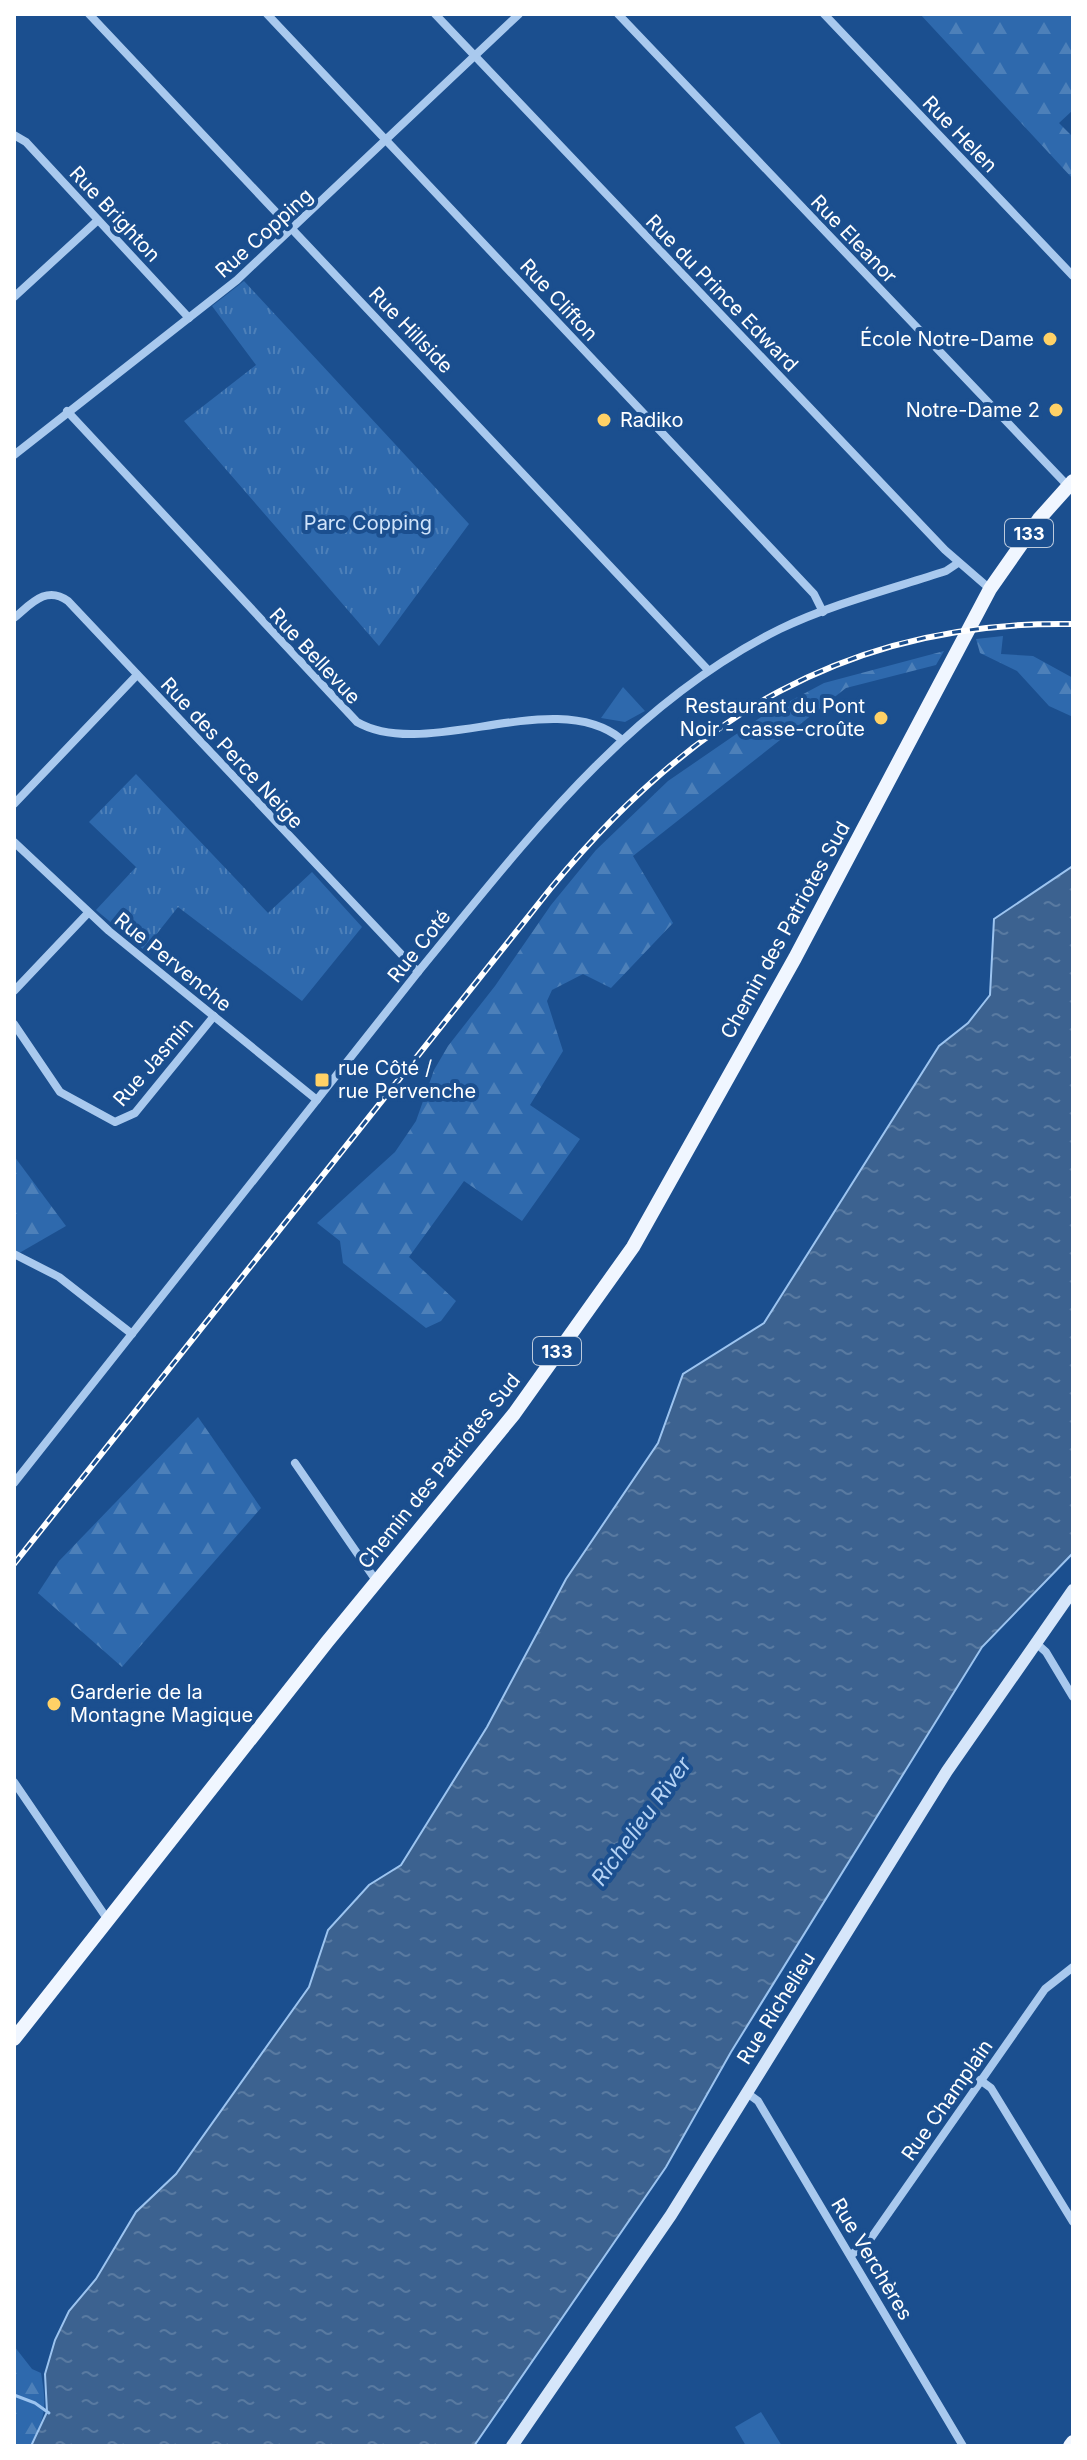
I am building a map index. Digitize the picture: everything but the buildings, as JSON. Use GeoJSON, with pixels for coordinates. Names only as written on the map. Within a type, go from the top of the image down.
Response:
{"type":"FeatureCollection","features":[{"type":"Feature","properties":{"kind":"main road","name":"133"},"geometry":{"type":"LineString","coordinates":[[990,589],[1039,519],[1070,483]]}},
{"type":"Feature","properties":{"kind":"main road","name":"Chemin des Patriotes Sud"},"geometry":{"type":"LineString","coordinates":[[14,2039],[514,1414],[655,1212],[795,958],[990,589]]}},
{"type":"Feature","properties":{"kind":"main road","name":"Rue Richelieu"},"geometry":{"type":"LineString","coordinates":[[512,2446],[671,2215],[947,1771],[1073,1590]]}},
{"type":"Feature","properties":{"kind":"street","name":"Rue Hillside"},"geometry":{"type":"LineString","coordinates":[[89,14],[708,670]]}},
{"type":"Feature","properties":{"kind":"street","name":"Rue Clifton"},"geometry":{"type":"LineString","coordinates":[[267,14],[814,594],[823,612]]}},
{"type":"Feature","properties":{"kind":"street","name":"Rue du Prince Edward"},"geometry":{"type":"LineString","coordinates":[[435,14],[958,563],[990,589]]}},
{"type":"Feature","properties":{"kind":"street","name":"Rue Copping"},"geometry":{"type":"LineString","coordinates":[[14,455],[237,280],[519,14]]}},
{"type":"Feature","properties":{"kind":"street","name":"Rue Eleanor"},"geometry":{"type":"LineString","coordinates":[[618,14],[1070,483]]}},
{"type":"Feature","properties":{"kind":"street","name":"Rue Helen"},"geometry":{"type":"LineString","coordinates":[[824,14],[1073,276]]}},
{"type":"Feature","properties":{"kind":"street","name":"Rue Brighton"},"geometry":{"type":"LineString","coordinates":[[14,135],[23,139],[189,318]]}},
{"type":"Feature","properties":{"kind":"street"},"geometry":{"type":"LineString","coordinates":[[14,297],[98,220]]}},
{"type":"Feature","properties":{"kind":"street","name":"Rue Bellevue"},"geometry":{"type":"LineString","coordinates":[[67,411],[357,722],[381,731],[401,733],[521,722],[575,721],[601,726],[621,739]]}},
{"type":"Feature","properties":{"kind":"street","name":"Rue Coté"},"geometry":{"type":"LineString","coordinates":[[14,1483],[418,972],[488,887],[621,739],[708,670],[779,630],[946,571],[958,563]]}},
{"type":"Feature","properties":{"kind":"street","name":"Rue des Perce Neige"},"geometry":{"type":"LineString","coordinates":[[14,618],[39,597],[62,597],[418,972]]}},
{"type":"Feature","properties":{"kind":"street"},"geometry":{"type":"LineString","coordinates":[[14,804],[137,675]]}},
{"type":"Feature","properties":{"kind":"street","name":"Rue Pervenche"},"geometry":{"type":"LineString","coordinates":[[14,842],[88,913],[317,1100]]}},
{"type":"Feature","properties":{"kind":"street"},"geometry":{"type":"LineString","coordinates":[[14,991],[88,913]]}},
{"type":"Feature","properties":{"kind":"street","name":"Rue Jasmin"},"geometry":{"type":"LineString","coordinates":[[14,1024],[60,1092],[115,1122],[132,1116],[214,1016]]}},
{"type":"Feature","properties":{"kind":"street"},"geometry":{"type":"LineString","coordinates":[[14,1254],[59,1277],[132,1334]]}},
{"type":"Feature","properties":{"kind":"street"},"geometry":{"type":"LineString","coordinates":[[295,1463],[377,1582]]}},
{"type":"Feature","properties":{"kind":"street"},"geometry":{"type":"LineString","coordinates":[[1036,1643],[1046,1652],[1073,1697]]}},
{"type":"Feature","properties":{"kind":"street"},"geometry":{"type":"LineString","coordinates":[[14,1782],[108,1920]]}},
{"type":"Feature","properties":{"kind":"street","name":"Rue Champlain"},"geometry":{"type":"LineString","coordinates":[[851,2255],[869,2241],[1047,1986],[1073,1967]]}},
{"type":"Feature","properties":{"kind":"street"},"geometry":{"type":"LineString","coordinates":[[980,2080],[991,2088],[1073,2222]]}},
{"type":"Feature","properties":{"kind":"street","name":"Rue Verchères"},"geometry":{"type":"LineString","coordinates":[[747,2093],[758,2101],[963,2446]]}},
{"type":"Feature","properties":{"kind":"green space"},"geometry":{"type":"Polygon","coordinates":[[[920,14],[1073,14],[1073,110],[1059,123],[1073,137],[1073,179],[920,14]]]}},
{"type":"Feature","properties":{"kind":"green space","name":"Parc Copping"},"geometry":{"type":"Polygon","coordinates":[[[244,281],[469,524],[379,646],[184,421],[256,365],[212,306],[244,281]]]}},
{"type":"Feature","properties":{"kind":"green space"},"geometry":{"type":"Polygon","coordinates":[[[1003,636],[1001,654],[1033,656],[1073,678],[1073,717],[1049,706],[1017,671],[980,653],[976,639],[1003,636]]]}},
{"type":"Feature","properties":{"kind":"green space"},"geometry":{"type":"Polygon","coordinates":[[[944,651],[936,665],[846,688],[633,856],[673,923],[611,988],[583,974],[552,990],[547,1001],[563,1051],[530,1105],[580,1139],[522,1221],[464,1181],[409,1257],[456,1301],[441,1321],[426,1328],[343,1263],[340,1241],[317,1223],[395,1152],[416,1121],[434,1070],[448,1046],[495,986],[551,905],[596,850],[668,781],[764,715],[824,683],[944,651]]]}},
{"type":"Feature","properties":{"kind":"green space"},"geometry":{"type":"Polygon","coordinates":[[[623,687],[645,711],[625,722],[601,718],[623,687]]]}},
{"type":"Feature","properties":{"kind":"green space"},"geometry":{"type":"Polygon","coordinates":[[[136,774],[268,913],[312,872],[362,927],[302,1001],[178,907],[144,950],[96,910],[136,867],[89,822],[136,774]]]}},
{"type":"Feature","properties":{"kind":"green space"},"geometry":{"type":"Polygon","coordinates":[[[14,1156],[66,1226],[14,1256],[14,1156]]]}},
{"type":"Feature","properties":{"kind":"green space"},"geometry":{"type":"Polygon","coordinates":[[[198,1417],[261,1508],[122,1667],[38,1593],[59,1561],[198,1417]]]}},
{"type":"Feature","properties":{"kind":"green space"},"geometry":{"type":"Polygon","coordinates":[[[14,2346],[32,2369],[41,2373],[43,2385],[44,2411],[30,2446],[14,2446],[14,2346]]]}},
{"type":"Feature","properties":{"kind":"green space"},"geometry":{"type":"Polygon","coordinates":[[[761,2412],[782,2446],[746,2446],[735,2427],[761,2412]]]}},
{"type":"Feature","properties":{"kind":"water","name":"Richelieu River"},"geometry":{"type":"Polygon","coordinates":[[[1073,866],[1073,1553],[982,1647],[731,2052],[666,2167],[474,2446],[31,2446],[47,2412],[45,2374],[55,2340],[69,2311],[96,2279],[136,2212],[176,2174],[309,1987],[328,1930],[369,1885],[401,1865],[487,1727],[566,1579],[658,1443],[683,1374],[764,1323],[939,1046],[968,1023],[990,995],[994,919],[1073,866]]]}},
{"type":"Feature","properties":{"kind":"waterway"},"geometry":{"type":"LineString","coordinates":[[14,2395],[35,2403],[49,2413]]}},
{"type":"Feature","properties":{"kind":"railway"},"geometry":{"type":"LineString","coordinates":[[14,1564],[551,888],[604,828],[660,775],[718,729],[780,691],[846,661],[916,640],[992,627],[1073,624]]}},
{"type":"Feature","properties":{"kind":"place","name":"École Notre-Dame"},"geometry":{"type":"Point","coordinates":[1050,339]}},
{"type":"Feature","properties":{"kind":"place","name":"Notre-Dame 2"},"geometry":{"type":"Point","coordinates":[1056,410]}},
{"type":"Feature","properties":{"kind":"place","name":"Radiko"},"geometry":{"type":"Point","coordinates":[604,420]}},
{"type":"Feature","properties":{"kind":"place","name":"Restaurant du Pont Noir - casse-croûte"},"geometry":{"type":"Point","coordinates":[881,718]}},
{"type":"Feature","properties":{"kind":"place","name":"rue Côté / rue Pervenche"},"geometry":{"type":"Point","coordinates":[322,1080]}},
{"type":"Feature","properties":{"kind":"place","name":"Garderie de la Montagne Magique"},"geometry":{"type":"Point","coordinates":[54,1704]}}]}
